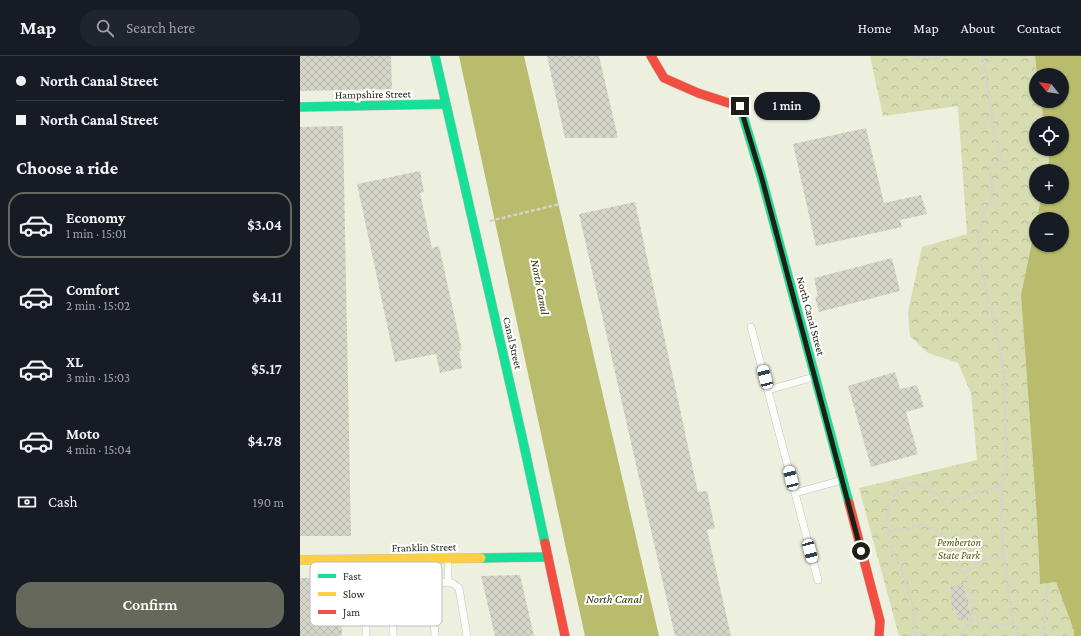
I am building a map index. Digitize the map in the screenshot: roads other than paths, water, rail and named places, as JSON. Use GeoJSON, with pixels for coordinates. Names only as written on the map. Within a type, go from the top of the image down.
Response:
{"type":"FeatureCollection","features":[{"type":"Feature","properties":{"kind":"street","name":"Canal Street"},"geometry":{"type":"LineString","coordinates":[[435,56],[524,441],[565,636]]}},
{"type":"Feature","properties":{"kind":"street","name":"North Canal Street"},"geometry":{"type":"LineString","coordinates":[[651,56],[664,78],[698,93],[740,106],[762,179],[880,621],[879,636]]}},
{"type":"Feature","properties":{"kind":"street","name":"Hampshire Street"},"geometry":{"type":"LineString","coordinates":[[300,107],[446,104]]}},
{"type":"Feature","properties":{"kind":"street","name":"Franklin Street"},"geometry":{"type":"LineString","coordinates":[[300,560],[548,557]]}},
{"type":"Feature","properties":{"kind":"lane"},"geometry":{"type":"LineString","coordinates":[[751,327],[818,580]]}},
{"type":"Feature","properties":{"kind":"lane"},"geometry":{"type":"LineString","coordinates":[[768,390],[814,377]]}},
{"type":"Feature","properties":{"kind":"lane"},"geometry":{"type":"LineString","coordinates":[[795,493],[842,480]]}},
{"type":"Feature","properties":{"kind":"lane"},"geometry":{"type":"LineString","coordinates":[[448,558],[448,583]]}},
{"type":"Feature","properties":{"kind":"lane"},"geometry":{"type":"LineString","coordinates":[[442,582],[452,583],[460,588],[467,636]]}},
{"type":"Feature","properties":{"kind":"lane"},"geometry":{"type":"LineString","coordinates":[[435,626],[435,636]]}},
{"type":"Feature","properties":{"kind":"water","name":"North Canal"},"geometry":{"type":"Polygon","coordinates":[[[459,56],[524,56],[659,636],[585,636],[459,56]]]}},
{"type":"Feature","properties":{"kind":"water"},"geometry":{"type":"Polygon","coordinates":[[[1035,56],[1081,56],[1081,636],[1074,636],[1074,631],[1056,582],[1040,584],[1037,519],[1021,295],[1030,252],[1069,252],[1069,212],[1038,212],[1040,204],[1069,204],[1069,164],[1048,164],[1049,156],[1069,156],[1069,116],[1043,116],[1042,108],[1069,108],[1069,68],[1036,68],[1035,56]]]}},
{"type":"Feature","properties":{"kind":"park label","name":"Pemberton State Park"},"geometry":{"type":"Point","coordinates":[959,548]}}]}
